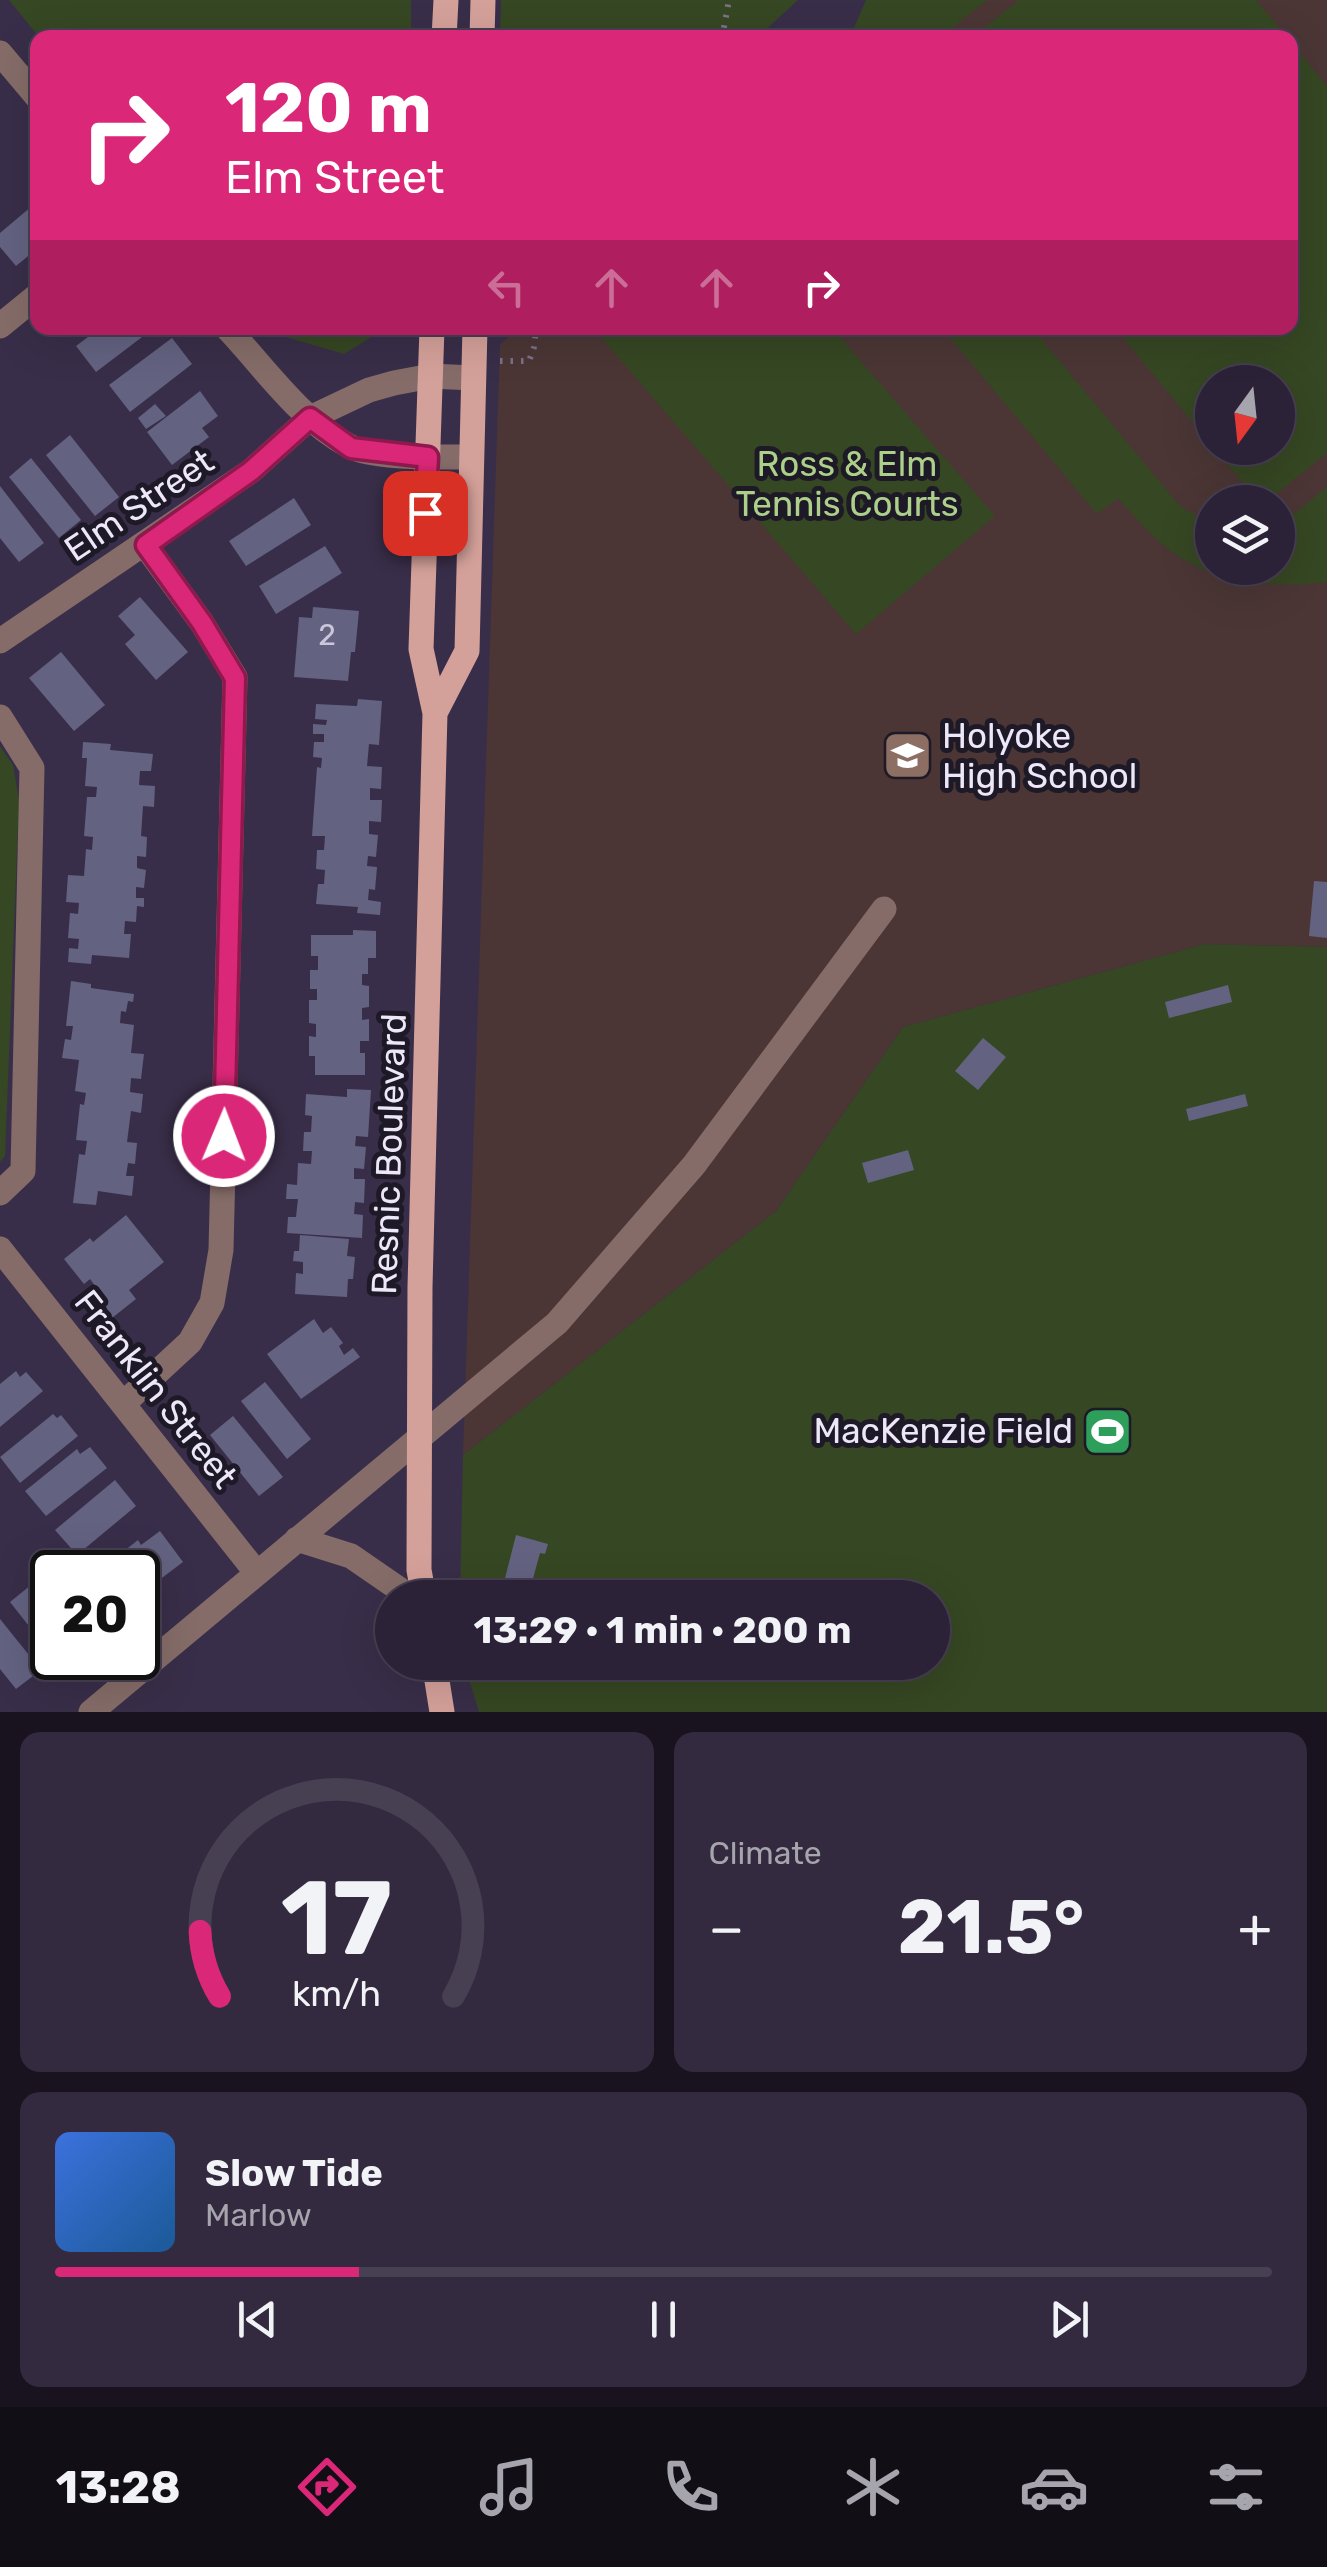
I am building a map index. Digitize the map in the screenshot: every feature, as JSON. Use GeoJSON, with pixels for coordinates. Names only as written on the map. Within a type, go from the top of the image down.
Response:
{"type":"FeatureCollection","features":[{"type":"Feature","properties":{"kind":"main road"},"geometry":{"type":"LineString","coordinates":[[444,30],[446,0]]}},
{"type":"Feature","properties":{"kind":"main road"},"geometry":{"type":"LineString","coordinates":[[482,30],[483,0]]}},
{"type":"Feature","properties":{"kind":"main road","name":"Resnic Boulevard"},"geometry":{"type":"LineString","coordinates":[[421,1580],[420,1288],[435,712],[421,648],[432,335]]}},
{"type":"Feature","properties":{"kind":"main road","name":"Resnic Boulevard"},"geometry":{"type":"LineString","coordinates":[[435,712],[466,650],[475,335]]}},
{"type":"Feature","properties":{"kind":"main road"},"geometry":{"type":"LineString","coordinates":[[437,1680],[442,1712]]}},
{"type":"Feature","properties":{"kind":"street"},"geometry":{"type":"LineString","coordinates":[[0,53],[30,89]]}},
{"type":"Feature","properties":{"kind":"street"},"geometry":{"type":"LineString","coordinates":[[0,326],[30,302]]}},
{"type":"Feature","properties":{"kind":"street"},"geometry":{"type":"LineString","coordinates":[[233,335],[310,418],[351,448],[428,457],[471,457]]}},
{"type":"Feature","properties":{"kind":"street","name":"Elm Street"},"geometry":{"type":"LineString","coordinates":[[0,641],[251,471],[310,418],[370,390],[474,369]]}},
{"type":"Feature","properties":{"kind":"street"},"geometry":{"type":"LineString","coordinates":[[123,1404],[190,1342],[212,1303],[221,1250],[235,678],[202,623],[146,545]]}},
{"type":"Feature","properties":{"kind":"street"},"geometry":{"type":"LineString","coordinates":[[0,718],[32,768],[23,1171],[0,1193]]}},
{"type":"Feature","properties":{"kind":"street"},"geometry":{"type":"LineString","coordinates":[[91,1712],[558,1323],[694,1166],[884,909]]}},
{"type":"Feature","properties":{"kind":"street","name":"Franklin Street"},"geometry":{"type":"LineString","coordinates":[[0,1249],[256,1572]]}},
{"type":"Feature","properties":{"kind":"street"},"geometry":{"type":"LineString","coordinates":[[297,1539],[351,1556],[386,1580]]}},
{"type":"Feature","properties":{"kind":"path"},"geometry":{"type":"LineString","coordinates":[[723,30],[729,0]]}},
{"type":"Feature","properties":{"kind":"path"},"geometry":{"type":"LineString","coordinates":[[474,369],[528,360],[535,335]]}},
{"type":"Feature","properties":{"kind":"shaded area","name":"Holyoke High School"},"geometry":{"type":"Polygon","coordinates":[[[908,0],[1327,0],[1327,947],[1205,944],[903,1027],[776,1211],[463,1455],[500,344],[511,335],[1298,335],[1298,30],[872,30],[908,0]]]}},
{"type":"Feature","properties":{"kind":"green space"},"geometry":{"type":"Polygon","coordinates":[[[9,0],[411,0],[411,30],[33,30],[9,0]]]}},
{"type":"Feature","properties":{"kind":"green space"},"geometry":{"type":"Polygon","coordinates":[[[501,0],[798,0],[766,30],[500,30],[501,0]]]}},
{"type":"Feature","properties":{"kind":"green space"},"geometry":{"type":"Polygon","coordinates":[[[866,0],[987,0],[950,30],[853,30],[866,0]]]}},
{"type":"Feature","properties":{"kind":"green space"},"geometry":{"type":"Polygon","coordinates":[[[1019,0],[1256,0],[1281,30],[982,30],[1019,0]]]}},
{"type":"Feature","properties":{"kind":"green space"},"geometry":{"type":"Polygon","coordinates":[[[1298,51],[1327,86],[1327,453],[1287,485],[1245,485],[1228,465],[1295,465],[1295,365],[1195,365],[1195,425],[1121,335],[1298,335],[1298,51]]]}},
{"type":"Feature","properties":{"kind":"green space"},"geometry":{"type":"Polygon","coordinates":[[[279,335],[375,335],[344,354],[279,335]]]}},
{"type":"Feature","properties":{"kind":"green space","name":"Ross & Elm Tennis Courts"},"geometry":{"type":"Polygon","coordinates":[[[599,335],[838,335],[995,516],[856,634],[599,335]]]}},
{"type":"Feature","properties":{"kind":"green space"},"geometry":{"type":"Polygon","coordinates":[[[948,335],[1038,335],[1179,505],[1195,515],[1195,566],[1168,549],[1118,498],[1097,514],[948,335]]]}},
{"type":"Feature","properties":{"kind":"green space"},"geometry":{"type":"Polygon","coordinates":[[[1327,487],[1327,582],[1295,584],[1295,513],[1327,487]]]}},
{"type":"Feature","properties":{"kind":"green space"},"geometry":{"type":"Polygon","coordinates":[[[0,746],[13,765],[19,800],[5,1156],[0,1162],[0,746]]]}},
{"type":"Feature","properties":{"kind":"green space","name":"MacKenzie Field"},"geometry":{"type":"Polygon","coordinates":[[[1205,944],[1327,947],[1327,1712],[479,1712],[469,1680],[950,1680],[950,1580],[460,1580],[463,1455],[776,1211],[903,1027],[1205,944]]]}},
{"type":"Feature","properties":{"kind":"building"},"geometry":{"type":"Polygon","coordinates":[[[30,208],[30,255],[16,266],[0,247],[0,233],[30,208]]]}},
{"type":"Feature","properties":{"kind":"building"},"geometry":{"type":"Polygon","coordinates":[[[91,335],[145,335],[96,372],[76,346],[91,335]]]}},
{"type":"Feature","properties":{"kind":"building"},"geometry":{"type":"Polygon","coordinates":[[[172,338],[192,364],[130,412],[109,385],[172,338]]]}},
{"type":"Feature","properties":{"kind":"building"},"geometry":{"type":"Polygon","coordinates":[[[200,391],[218,416],[202,428],[209,437],[172,465],[147,432],[200,391]]]}},
{"type":"Feature","properties":{"kind":"building"},"geometry":{"type":"Polygon","coordinates":[[[155,404],[166,416],[146,429],[138,418],[155,404]]]}},
{"type":"Feature","properties":{"kind":"building"},"geometry":{"type":"Polygon","coordinates":[[[70,435],[119,497],[95,516],[46,455],[70,435]]]}},
{"type":"Feature","properties":{"kind":"building"},"geometry":{"type":"Polygon","coordinates":[[[31,458],[81,520],[59,538],[9,477],[31,458]]]}},
{"type":"Feature","properties":{"kind":"building"},"geometry":{"type":"Polygon","coordinates":[[[0,486],[44,543],[19,562],[0,538],[0,486]]]}},
{"type":"Feature","properties":{"kind":"building"},"geometry":{"type":"Polygon","coordinates":[[[294,498],[311,525],[246,566],[229,541],[294,498]]]}},
{"type":"Feature","properties":{"kind":"building"},"geometry":{"type":"Polygon","coordinates":[[[325,546],[342,573],[276,614],[259,586],[325,546]]]}},
{"type":"Feature","properties":{"kind":"building"},"geometry":{"type":"Polygon","coordinates":[[[140,597],[188,652],[156,680],[125,644],[135,635],[118,616],[140,597]]]}},
{"type":"Feature","properties":{"kind":"building"},"geometry":{"type":"Polygon","coordinates":[[[313,607],[359,611],[348,681],[294,677],[299,617],[312,618],[313,607]]]}},
{"type":"Feature","properties":{"kind":"building"},"geometry":{"type":"Polygon","coordinates":[[[61,652],[105,705],[74,731],[29,678],[61,652]]]}},
{"type":"Feature","properties":{"kind":"building"},"geometry":{"type":"Polygon","coordinates":[[[358,699],[382,701],[379,745],[369,744],[367,766],[382,767],[381,789],[370,788],[370,800],[382,800],[381,822],[369,821],[369,834],[378,835],[376,857],[368,856],[367,866],[377,867],[375,890],[369,889],[368,900],[381,902],[380,915],[357,913],[358,907],[316,904],[318,884],[324,884],[325,870],[316,869],[317,850],[324,850],[325,836],[312,836],[317,767],[321,768],[322,758],[313,757],[314,742],[324,742],[324,734],[313,734],[313,724],[326,725],[327,720],[315,719],[316,704],[357,706],[358,699]]]}},
{"type":"Feature","properties":{"kind":"building"},"geometry":{"type":"Polygon","coordinates":[[[83,742],[111,744],[110,750],[153,754],[151,771],[140,771],[139,785],[155,786],[154,807],[143,806],[141,836],[147,837],[146,857],[137,856],[137,868],[146,870],[144,888],[136,887],[136,898],[144,898],[144,907],[137,906],[136,922],[125,921],[124,934],[131,934],[129,958],[92,955],[91,964],[68,962],[69,948],[78,949],[79,939],[68,938],[70,913],[78,914],[79,903],[66,902],[68,875],[84,876],[86,849],[92,850],[93,837],[84,836],[87,797],[96,797],[97,787],[85,786],[87,758],[82,758],[83,742]]]}},
{"type":"Feature","properties":{"kind":"building"},"geometry":{"type":"Polygon","coordinates":[[[1314,881],[1327,882],[1327,938],[1309,936],[1314,881]]]}},
{"type":"Feature","properties":{"kind":"building"},"geometry":{"type":"Polygon","coordinates":[[[353,930],[376,931],[376,958],[368,958],[368,974],[362,974],[362,985],[369,986],[369,1007],[362,1008],[362,1020],[369,1019],[369,1041],[360,1041],[360,1053],[365,1053],[365,1075],[315,1075],[315,1056],[309,1056],[309,1036],[316,1037],[316,1024],[309,1023],[309,1000],[317,1000],[317,989],[310,989],[310,970],[318,970],[318,956],[311,956],[311,935],[353,935],[353,930]]]}},
{"type":"Feature","properties":{"kind":"building"},"geometry":{"type":"Polygon","coordinates":[[[71,981],[134,994],[126,1012],[121,1011],[120,1023],[134,1025],[131,1053],[144,1054],[141,1079],[131,1078],[130,1092],[143,1094],[141,1113],[131,1111],[127,1142],[137,1143],[135,1164],[128,1163],[126,1176],[134,1176],[132,1196],[98,1191],[96,1205],[73,1203],[79,1154],[85,1155],[87,1141],[76,1140],[80,1104],[84,1105],[86,1093],[75,1091],[79,1060],[62,1058],[65,1039],[71,1040],[73,1026],[66,1026],[71,981]]]}},
{"type":"Feature","properties":{"kind":"building"},"geometry":{"type":"Polygon","coordinates":[[[1228,985],[1232,1002],[1169,1018],[1165,1002],[1228,985]]]}},
{"type":"Feature","properties":{"kind":"building"},"geometry":{"type":"Polygon","coordinates":[[[983,1038],[1006,1057],[978,1090],[955,1071],[983,1038]]]}},
{"type":"Feature","properties":{"kind":"building"},"geometry":{"type":"Polygon","coordinates":[[[347,1089],[371,1090],[368,1137],[356,1136],[355,1146],[366,1147],[364,1169],[354,1168],[354,1179],[365,1179],[364,1203],[355,1202],[354,1214],[363,1215],[362,1238],[287,1233],[288,1217],[296,1217],[298,1199],[286,1199],[287,1184],[297,1185],[298,1163],[311,1164],[312,1151],[303,1151],[304,1132],[311,1132],[312,1116],[305,1115],[306,1094],[347,1097],[347,1089]]]}},
{"type":"Feature","properties":{"kind":"building"},"geometry":{"type":"Polygon","coordinates":[[[1245,1094],[1248,1106],[1189,1121],[1186,1109],[1245,1094]]]}},
{"type":"Feature","properties":{"kind":"building"},"geometry":{"type":"Polygon","coordinates":[[[908,1150],[914,1170],[868,1183],[862,1163],[908,1150]]]}},
{"type":"Feature","properties":{"kind":"building"},"geometry":{"type":"Polygon","coordinates":[[[126,1215],[164,1262],[129,1290],[136,1299],[112,1318],[93,1294],[98,1290],[90,1279],[84,1284],[64,1259],[126,1215]]]}},
{"type":"Feature","properties":{"kind":"building"},"geometry":{"type":"Polygon","coordinates":[[[300,1235],[349,1239],[347,1256],[355,1257],[347,1297],[295,1294],[296,1273],[303,1274],[303,1262],[293,1261],[294,1251],[299,1251],[300,1235]]]}},
{"type":"Feature","properties":{"kind":"building"},"geometry":{"type":"Polygon","coordinates":[[[314,1319],[323,1333],[331,1327],[343,1343],[339,1346],[344,1355],[353,1348],[360,1357],[301,1399],[267,1354],[314,1319]]]}},
{"type":"Feature","properties":{"kind":"building"},"geometry":{"type":"Polygon","coordinates":[[[16,1371],[20,1377],[26,1372],[43,1391],[0,1427],[0,1384],[16,1371]]]}},
{"type":"Feature","properties":{"kind":"building"},"geometry":{"type":"Polygon","coordinates":[[[265,1382],[311,1439],[287,1459],[241,1401],[265,1382]]]}},
{"type":"Feature","properties":{"kind":"building"},"geometry":{"type":"Polygon","coordinates":[[[53,1414],[57,1418],[61,1415],[78,1436],[20,1483],[0,1457],[53,1414]]]}},
{"type":"Feature","properties":{"kind":"building"},"geometry":{"type":"Polygon","coordinates":[[[233,1416],[283,1477],[259,1496],[210,1435],[233,1416]]]}},
{"type":"Feature","properties":{"kind":"building"},"geometry":{"type":"Polygon","coordinates":[[[90,1447],[107,1468],[46,1516],[25,1491],[77,1449],[80,1454],[90,1447]]]}},
{"type":"Feature","properties":{"kind":"building"},"geometry":{"type":"Polygon","coordinates":[[[115,1480],[136,1506],[83,1550],[73,1550],[55,1530],[115,1480]]]}},
{"type":"Feature","properties":{"kind":"building"},"geometry":{"type":"Polygon","coordinates":[[[160,1531],[183,1562],[160,1579],[160,1550],[125,1550],[138,1540],[141,1545],[160,1531]]]}},
{"type":"Feature","properties":{"kind":"building"},"geometry":{"type":"Polygon","coordinates":[[[516,1535],[548,1544],[545,1554],[540,1553],[533,1580],[505,1580],[516,1535]]]}},
{"type":"Feature","properties":{"kind":"building"},"geometry":{"type":"Polygon","coordinates":[[[30,1586],[30,1627],[10,1602],[30,1586]]]}},
{"type":"Feature","properties":{"kind":"building"},"geometry":{"type":"Polygon","coordinates":[[[0,1619],[30,1656],[30,1678],[16,1689],[0,1669],[0,1619]]]}},
{"type":"Feature","properties":{"kind":"place","name":"Holyoke High School"},"geometry":{"type":"Point","coordinates":[907,756]}},
{"type":"Feature","properties":{"kind":"place","name":"MacKenzie Field"},"geometry":{"type":"Point","coordinates":[1108,1431]}},
{"type":"Feature","properties":{"kind":"route"},"geometry":{"type":"LineString","coordinates":[[224,1136],[235,678],[202,623],[146,545],[251,471],[310,418],[351,448],[428,457],[425,513]]}}]}
